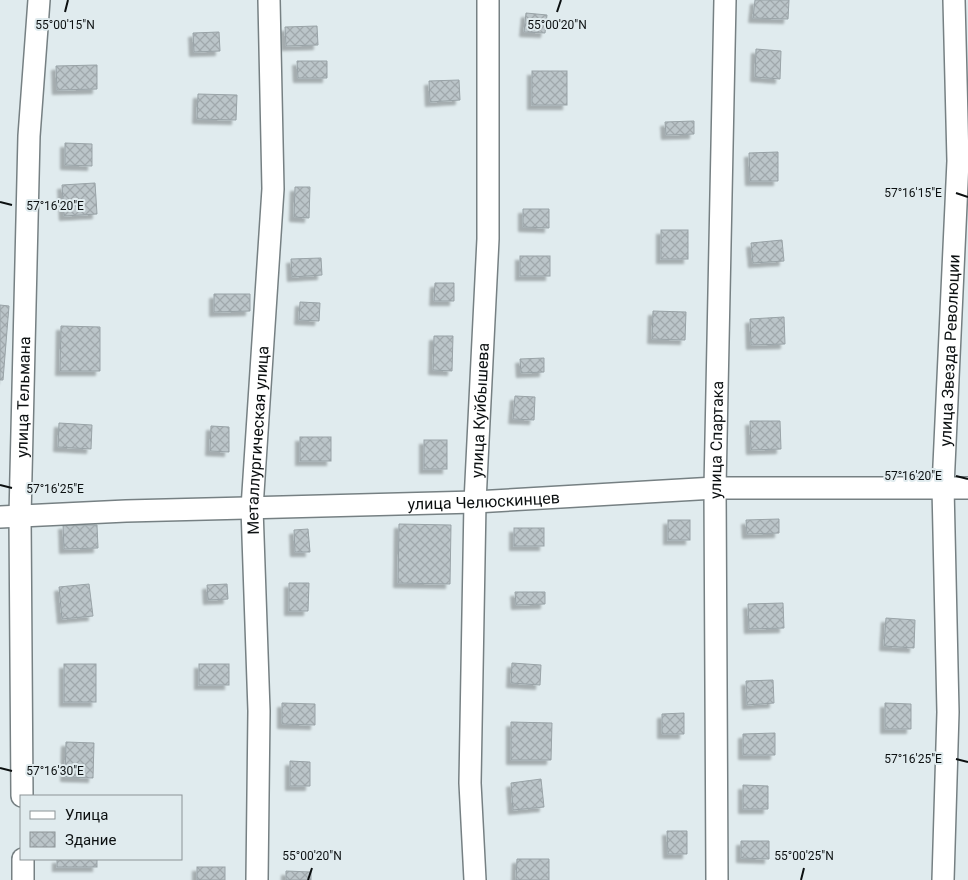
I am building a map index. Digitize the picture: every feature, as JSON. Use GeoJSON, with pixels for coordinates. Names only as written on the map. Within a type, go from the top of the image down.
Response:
{"type":"FeatureCollection","features":[{"type":"Feature","properties":{"kind":"street","name":"улица Тельмана"},"geometry":{"type":"LineString","coordinates":[[22,795],[10,516],[29,136],[39,0]]}},
{"type":"Feature","properties":{"kind":"street","name":"Металлургическая улица"},"geometry":{"type":"LineString","coordinates":[[257,880],[259,719],[252,508],[273,189],[269,0]]}},
{"type":"Feature","properties":{"kind":"street","name":"улица Куйбышева"},"geometry":{"type":"LineString","coordinates":[[475,880],[470,783],[475,502],[488,239],[488,0]]}},
{"type":"Feature","properties":{"kind":"street","name":"улица Спартака"},"geometry":{"type":"LineString","coordinates":[[717,880],[715,488],[725,0]]}},
{"type":"Feature","properties":{"kind":"street","name":"улица Звезда Революции"},"geometry":{"type":"LineString","coordinates":[[943,880],[948,712],[943,487],[958,161],[954,0]]}},
{"type":"Feature","properties":{"kind":"street","name":"улица Челюскинцев"},"geometry":{"type":"LineString","coordinates":[[10,516],[126,511],[475,502],[715,488],[968,488]]}},
{"type":"Feature","properties":{"kind":"street"},"geometry":{"type":"LineString","coordinates":[[22,860],[23,880]]}},
{"type":"Feature","properties":{"kind":"building"},"geometry":{"type":"Polygon","coordinates":[[[755,0],[789,0],[788,19],[753,18],[755,0]]]}},
{"type":"Feature","properties":{"kind":"building"},"geometry":{"type":"Polygon","coordinates":[[[526,13],[547,15],[545,33],[524,32],[526,13]]]}},
{"type":"Feature","properties":{"kind":"building"},"geometry":{"type":"Polygon","coordinates":[[[317,26],[318,45],[286,46],[285,27],[317,26]]]}},
{"type":"Feature","properties":{"kind":"building"},"geometry":{"type":"Polygon","coordinates":[[[219,32],[220,51],[194,52],[193,33],[219,32]]]}},
{"type":"Feature","properties":{"kind":"building"},"geometry":{"type":"Polygon","coordinates":[[[756,49],[781,51],[780,79],[755,77],[756,49]]]}},
{"type":"Feature","properties":{"kind":"building"},"geometry":{"type":"Polygon","coordinates":[[[297,61],[327,61],[327,78],[298,78],[297,61]]]}},
{"type":"Feature","properties":{"kind":"building"},"geometry":{"type":"Polygon","coordinates":[[[97,65],[97,89],[57,90],[56,66],[97,65]]]}},
{"type":"Feature","properties":{"kind":"building"},"geometry":{"type":"Polygon","coordinates":[[[532,71],[567,71],[567,105],[532,105],[532,71]]]}},
{"type":"Feature","properties":{"kind":"building"},"geometry":{"type":"Polygon","coordinates":[[[459,80],[460,100],[430,102],[429,81],[459,80]]]}},
{"type":"Feature","properties":{"kind":"building"},"geometry":{"type":"Polygon","coordinates":[[[198,94],[237,95],[236,120],[197,119],[198,94]]]}},
{"type":"Feature","properties":{"kind":"building"},"geometry":{"type":"Polygon","coordinates":[[[694,121],[694,134],[666,135],[665,122],[694,121]]]}},
{"type":"Feature","properties":{"kind":"building"},"geometry":{"type":"Polygon","coordinates":[[[65,143],[92,144],[92,166],[65,165],[65,143]]]}},
{"type":"Feature","properties":{"kind":"building"},"geometry":{"type":"Polygon","coordinates":[[[778,152],[778,181],[750,181],[749,153],[778,152]]]}},
{"type":"Feature","properties":{"kind":"building"},"geometry":{"type":"Polygon","coordinates":[[[95,183],[97,214],[64,216],[62,185],[95,183]]]}},
{"type":"Feature","properties":{"kind":"building"},"geometry":{"type":"Polygon","coordinates":[[[295,187],[310,187],[309,218],[294,217],[295,187]]]}},
{"type":"Feature","properties":{"kind":"building"},"geometry":{"type":"Polygon","coordinates":[[[523,209],[549,209],[549,228],[523,227],[523,209]]]}},
{"type":"Feature","properties":{"kind":"building"},"geometry":{"type":"Polygon","coordinates":[[[661,230],[688,230],[688,259],[661,259],[661,230]]]}},
{"type":"Feature","properties":{"kind":"building"},"geometry":{"type":"Polygon","coordinates":[[[782,240],[784,261],[753,263],[751,243],[782,240]]]}},
{"type":"Feature","properties":{"kind":"building"},"geometry":{"type":"Polygon","coordinates":[[[520,256],[550,256],[550,276],[520,276],[520,256]]]}},
{"type":"Feature","properties":{"kind":"building"},"geometry":{"type":"Polygon","coordinates":[[[321,258],[322,275],[292,277],[291,259],[321,258]]]}},
{"type":"Feature","properties":{"kind":"building"},"geometry":{"type":"Polygon","coordinates":[[[435,283],[454,283],[454,301],[434,301],[435,283]]]}},
{"type":"Feature","properties":{"kind":"building"},"geometry":{"type":"Polygon","coordinates":[[[214,294],[250,294],[250,311],[214,312],[214,294]]]}},
{"type":"Feature","properties":{"kind":"building"},"geometry":{"type":"Polygon","coordinates":[[[300,302],[320,303],[319,321],[299,320],[300,302]]]}},
{"type":"Feature","properties":{"kind":"building"},"geometry":{"type":"Polygon","coordinates":[[[0,305],[9,306],[3,380],[0,380],[0,305]]]}},
{"type":"Feature","properties":{"kind":"building"},"geometry":{"type":"Polygon","coordinates":[[[653,311],[686,312],[685,340],[652,339],[653,311]]]}},
{"type":"Feature","properties":{"kind":"building"},"geometry":{"type":"Polygon","coordinates":[[[784,317],[785,344],[751,345],[750,319],[784,317]]]}},
{"type":"Feature","properties":{"kind":"building"},"geometry":{"type":"Polygon","coordinates":[[[61,326],[100,327],[100,371],[60,371],[61,326]]]}},
{"type":"Feature","properties":{"kind":"building"},"geometry":{"type":"Polygon","coordinates":[[[434,336],[453,336],[452,371],[433,370],[434,336]]]}},
{"type":"Feature","properties":{"kind":"building"},"geometry":{"type":"Polygon","coordinates":[[[544,358],[544,372],[521,373],[520,359],[544,358]]]}},
{"type":"Feature","properties":{"kind":"building"},"geometry":{"type":"Polygon","coordinates":[[[515,396],[535,397],[534,420],[513,419],[515,396]]]}},
{"type":"Feature","properties":{"kind":"building"},"geometry":{"type":"Polygon","coordinates":[[[750,421],[780,421],[781,449],[751,450],[750,421]]]}},
{"type":"Feature","properties":{"kind":"building"},"geometry":{"type":"Polygon","coordinates":[[[59,423],[92,425],[91,449],[58,447],[59,423]]]}},
{"type":"Feature","properties":{"kind":"building"},"geometry":{"type":"Polygon","coordinates":[[[211,426],[229,427],[229,452],[210,451],[211,426]]]}},
{"type":"Feature","properties":{"kind":"building"},"geometry":{"type":"Polygon","coordinates":[[[300,437],[331,437],[331,461],[300,461],[300,437]]]}},
{"type":"Feature","properties":{"kind":"building"},"geometry":{"type":"Polygon","coordinates":[[[424,440],[447,440],[447,469],[424,469],[424,440]]]}},
{"type":"Feature","properties":{"kind":"building"},"geometry":{"type":"Polygon","coordinates":[[[779,519],[779,533],[747,534],[746,520],[779,519]]]}},
{"type":"Feature","properties":{"kind":"building"},"geometry":{"type":"Polygon","coordinates":[[[668,520],[690,520],[690,540],[668,540],[668,520]]]}},
{"type":"Feature","properties":{"kind":"building"},"geometry":{"type":"Polygon","coordinates":[[[399,524],[451,525],[450,584],[398,583],[399,524]]]}},
{"type":"Feature","properties":{"kind":"building"},"geometry":{"type":"Polygon","coordinates":[[[63,525],[97,525],[98,548],[64,549],[63,525]]]}},
{"type":"Feature","properties":{"kind":"building"},"geometry":{"type":"Polygon","coordinates":[[[514,528],[544,528],[544,546],[514,546],[514,528]]]}},
{"type":"Feature","properties":{"kind":"building"},"geometry":{"type":"Polygon","coordinates":[[[308,529],[310,552],[295,552],[294,530],[308,529]]]}},
{"type":"Feature","properties":{"kind":"building"},"geometry":{"type":"Polygon","coordinates":[[[289,583],[309,583],[308,611],[289,611],[289,583]]]}},
{"type":"Feature","properties":{"kind":"building"},"geometry":{"type":"Polygon","coordinates":[[[89,584],[93,616],[62,619],[59,587],[89,584]]]}},
{"type":"Feature","properties":{"kind":"building"},"geometry":{"type":"Polygon","coordinates":[[[227,584],[228,599],[208,600],[207,585],[227,584]]]}},
{"type":"Feature","properties":{"kind":"building"},"geometry":{"type":"Polygon","coordinates":[[[515,592],[545,592],[545,604],[516,605],[515,592]]]}},
{"type":"Feature","properties":{"kind":"building"},"geometry":{"type":"Polygon","coordinates":[[[783,603],[784,628],[749,629],[748,604],[783,603]]]}},
{"type":"Feature","properties":{"kind":"building"},"geometry":{"type":"Polygon","coordinates":[[[886,618],[915,620],[914,648],[884,646],[886,618]]]}},
{"type":"Feature","properties":{"kind":"building"},"geometry":{"type":"Polygon","coordinates":[[[512,663],[541,665],[540,685],[511,683],[512,663]]]}},
{"type":"Feature","properties":{"kind":"building"},"geometry":{"type":"Polygon","coordinates":[[[64,664],[96,664],[96,702],[64,702],[64,664]]]}},
{"type":"Feature","properties":{"kind":"building"},"geometry":{"type":"Polygon","coordinates":[[[199,664],[229,664],[229,685],[199,685],[199,664]]]}},
{"type":"Feature","properties":{"kind":"building"},"geometry":{"type":"Polygon","coordinates":[[[773,680],[774,703],[747,705],[746,681],[773,680]]]}},
{"type":"Feature","properties":{"kind":"building"},"geometry":{"type":"Polygon","coordinates":[[[282,703],[315,704],[315,725],[282,724],[282,703]]]}},
{"type":"Feature","properties":{"kind":"building"},"geometry":{"type":"Polygon","coordinates":[[[885,703],[911,704],[911,729],[885,729],[885,703]]]}},
{"type":"Feature","properties":{"kind":"building"},"geometry":{"type":"Polygon","coordinates":[[[684,713],[684,734],[662,734],[662,714],[684,713]]]}},
{"type":"Feature","properties":{"kind":"building"},"geometry":{"type":"Polygon","coordinates":[[[511,722],[552,723],[551,760],[511,760],[511,722]]]}},
{"type":"Feature","properties":{"kind":"building"},"geometry":{"type":"Polygon","coordinates":[[[775,733],[775,755],[743,755],[743,734],[775,733]]]}},
{"type":"Feature","properties":{"kind":"building"},"geometry":{"type":"Polygon","coordinates":[[[66,742],[94,743],[93,778],[65,777],[66,742]]]}},
{"type":"Feature","properties":{"kind":"building"},"geometry":{"type":"Polygon","coordinates":[[[290,761],[310,762],[310,786],[290,786],[290,761]]]}},
{"type":"Feature","properties":{"kind":"building"},"geometry":{"type":"Polygon","coordinates":[[[541,779],[544,807],[513,810],[511,783],[541,779]]]}},
{"type":"Feature","properties":{"kind":"building"},"geometry":{"type":"Polygon","coordinates":[[[743,785],[768,786],[768,809],[743,809],[743,785]]]}},
{"type":"Feature","properties":{"kind":"building"},"geometry":{"type":"Polygon","coordinates":[[[667,831],[687,831],[687,854],[668,854],[667,831]]]}},
{"type":"Feature","properties":{"kind":"building"},"geometry":{"type":"Polygon","coordinates":[[[741,841],[769,841],[769,859],[741,858],[741,841]]]}},
{"type":"Feature","properties":{"kind":"building"},"geometry":{"type":"Polygon","coordinates":[[[517,859],[549,859],[549,880],[516,880],[517,859]]]}},
{"type":"Feature","properties":{"kind":"building"},"geometry":{"type":"Polygon","coordinates":[[[57,860],[97,860],[97,867],[57,867],[57,860]]]}},
{"type":"Feature","properties":{"kind":"building"},"geometry":{"type":"Polygon","coordinates":[[[197,867],[225,867],[225,880],[197,880],[197,867]]]}},
{"type":"Feature","properties":{"kind":"building"},"geometry":{"type":"Polygon","coordinates":[[[286,871],[311,872],[311,880],[286,880],[286,871]]]}}]}
